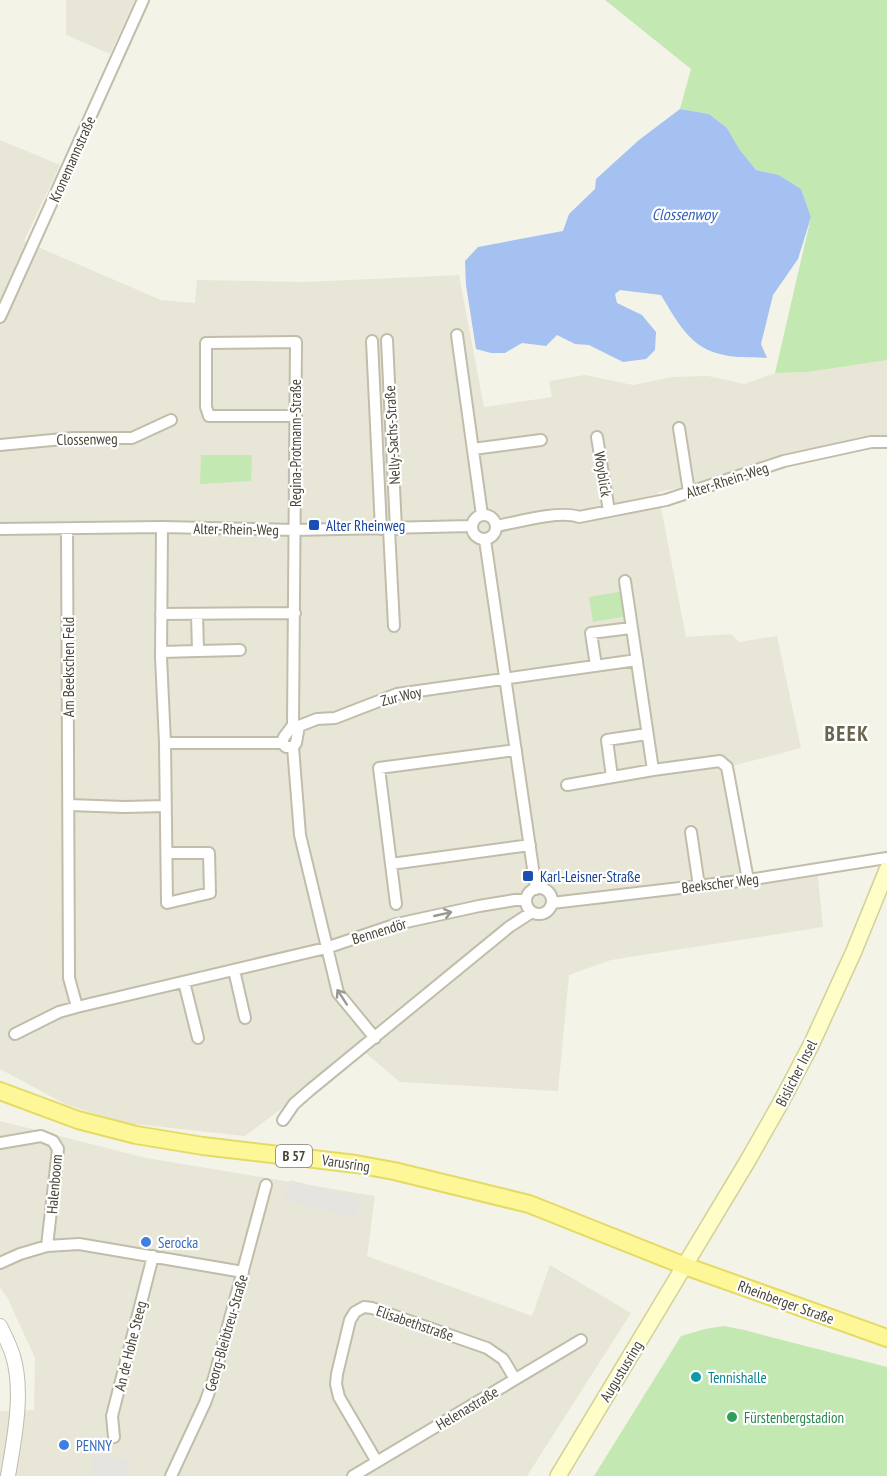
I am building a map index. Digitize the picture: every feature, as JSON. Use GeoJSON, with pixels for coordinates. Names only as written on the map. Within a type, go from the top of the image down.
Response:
{"type":"FeatureCollection","features":[{"type":"Feature","properties":{"kind":"main road","name":"Bislicher Insel"},"geometry":{"type":"LineString","coordinates":[[685,1266],[753,1152],[812,1043],[854,951],[887,870]]}},
{"type":"Feature","properties":{"kind":"main road","name":"Varusring"},"geometry":{"type":"LineString","coordinates":[[0,1091],[78,1120],[136,1134],[203,1146],[356,1164],[529,1204],[685,1266]]}},
{"type":"Feature","properties":{"kind":"main road","name":"Rheinberger Straße"},"geometry":{"type":"LineString","coordinates":[[685,1266],[887,1338]]}},
{"type":"Feature","properties":{"kind":"main road","name":"Augustusring"},"geometry":{"type":"LineString","coordinates":[[558,1476],[685,1266]]}},
{"type":"Feature","properties":{"kind":"street","name":"Kronemannstraße"},"geometry":{"type":"LineString","coordinates":[[0,317],[143,0]]}},
{"type":"Feature","properties":{"kind":"street"},"geometry":{"type":"LineString","coordinates":[[457,335],[482,515]]}},
{"type":"Feature","properties":{"kind":"street","name":"Nelly-Sachs-Straße"},"geometry":{"type":"LineString","coordinates":[[387,340],[389,529]]}},
{"type":"Feature","properties":{"kind":"street","name":"Nelly-Sachs-Straße"},"geometry":{"type":"LineString","coordinates":[[372,341],[389,529]]}},
{"type":"Feature","properties":{"kind":"street","name":"Regina-Protmann-Straße"},"geometry":{"type":"LineString","coordinates":[[296,416],[209,416],[206,407],[206,343],[296,342],[296,416],[295,530],[296,743],[293,747],[300,835],[338,993],[375,1038]]}},
{"type":"Feature","properties":{"kind":"street","name":"Clossenweg"},"geometry":{"type":"LineString","coordinates":[[0,445],[73,438],[132,438],[171,420]]}},
{"type":"Feature","properties":{"kind":"street"},"geometry":{"type":"LineString","coordinates":[[679,428],[689,492]]}},
{"type":"Feature","properties":{"kind":"street","name":"Woyblick"},"geometry":{"type":"LineString","coordinates":[[597,437],[609,511]]}},
{"type":"Feature","properties":{"kind":"street"},"geometry":{"type":"LineString","coordinates":[[473,448],[541,440]]}},
{"type":"Feature","properties":{"kind":"street","name":"Alter-Rhein-Weg"},"geometry":{"type":"LineString","coordinates":[[496,526],[560,515],[579,517],[666,500],[784,461],[871,442],[887,442]]}},
{"type":"Feature","properties":{"kind":"street"},"geometry":{"type":"LineString","coordinates":[[482,515],[490,516],[496,526],[492,537],[485,540],[475,536],[472,530],[475,519],[482,515]]}},
{"type":"Feature","properties":{"kind":"street","name":"Alter-Rhein-Weg"},"geometry":{"type":"LineString","coordinates":[[0,529],[295,530],[472,526]]}},
{"type":"Feature","properties":{"kind":"street"},"geometry":{"type":"LineString","coordinates":[[162,528],[161,614],[167,903],[210,893],[208,853],[166,853]]}},
{"type":"Feature","properties":{"kind":"street","name":"Am Beekschen Feld"},"geometry":{"type":"LineString","coordinates":[[67,529],[69,978],[77,1007]]}},
{"type":"Feature","properties":{"kind":"street"},"geometry":{"type":"LineString","coordinates":[[389,529],[394,626]]}},
{"type":"Feature","properties":{"kind":"street"},"geometry":{"type":"LineString","coordinates":[[485,540],[537,889]]}},
{"type":"Feature","properties":{"kind":"street"},"geometry":{"type":"LineString","coordinates":[[625,581],[653,770]]}},
{"type":"Feature","properties":{"kind":"street"},"geometry":{"type":"LineString","coordinates":[[161,614],[295,613]]}},
{"type":"Feature","properties":{"kind":"street"},"geometry":{"type":"LineString","coordinates":[[198,614],[198,651]]}},
{"type":"Feature","properties":{"kind":"street"},"geometry":{"type":"LineString","coordinates":[[596,666],[591,633],[631,628]]}},
{"type":"Feature","properties":{"kind":"street"},"geometry":{"type":"LineString","coordinates":[[162,652],[240,650]]}},
{"type":"Feature","properties":{"kind":"street","name":"Zur Woy"},"geometry":{"type":"LineString","coordinates":[[296,725],[317,719],[334,718],[397,694],[637,660]]}},
{"type":"Feature","properties":{"kind":"street","name":"Regina-Protmann-Straße"},"geometry":{"type":"LineString","coordinates":[[282,743],[284,737],[296,725]]}},
{"type":"Feature","properties":{"kind":"street"},"geometry":{"type":"LineString","coordinates":[[612,777],[607,740],[646,734]]}},
{"type":"Feature","properties":{"kind":"street"},"geometry":{"type":"LineString","coordinates":[[165,743],[282,743],[286,747],[293,747]]}},
{"type":"Feature","properties":{"kind":"street"},"geometry":{"type":"LineString","coordinates":[[396,904],[378,768],[516,750]]}},
{"type":"Feature","properties":{"kind":"street"},"geometry":{"type":"LineString","coordinates":[[567,785],[720,761],[727,767],[748,880]]}},
{"type":"Feature","properties":{"kind":"street"},"geometry":{"type":"LineString","coordinates":[[69,806],[166,806]]}},
{"type":"Feature","properties":{"kind":"street"},"geometry":{"type":"LineString","coordinates":[[691,832],[699,886]]}},
{"type":"Feature","properties":{"kind":"street"},"geometry":{"type":"LineString","coordinates":[[391,864],[530,845]]}},
{"type":"Feature","properties":{"kind":"street","name":"Beekscher Weg"},"geometry":{"type":"LineString","coordinates":[[552,903],[748,880],[887,858]]}},
{"type":"Feature","properties":{"kind":"street"},"geometry":{"type":"LineString","coordinates":[[537,889],[544,890],[550,895],[552,903],[544,913],[538,914],[527,907],[526,900],[529,893],[537,889]]}},
{"type":"Feature","properties":{"kind":"street","name":"Bennendör"},"geometry":{"type":"LineString","coordinates":[[15,1034],[59,1012],[77,1007],[326,948],[397,924],[479,906],[526,900]]}},
{"type":"Feature","properties":{"kind":"street"},"geometry":{"type":"LineString","coordinates":[[283,1120],[294,1104],[310,1090],[509,927],[532,912]]}},
{"type":"Feature","properties":{"kind":"street"},"geometry":{"type":"LineString","coordinates":[[234,970],[245,1018]]}},
{"type":"Feature","properties":{"kind":"street"},"geometry":{"type":"LineString","coordinates":[[184,982],[198,1038]]}},
{"type":"Feature","properties":{"kind":"street","name":"Halenboom"},"geometry":{"type":"LineString","coordinates":[[0,1143],[41,1136],[53,1141],[58,1149],[47,1246]]}},
{"type":"Feature","properties":{"kind":"street","name":"Georg-Bleibtreu-Straße"},"geometry":{"type":"LineString","coordinates":[[171,1476],[208,1395],[266,1185]]}},
{"type":"Feature","properties":{"kind":"street"},"geometry":{"type":"LineString","coordinates":[[0,1263],[47,1246],[79,1244],[243,1272]]}},
{"type":"Feature","properties":{"kind":"street","name":"An de Hohe Steeg"},"geometry":{"type":"LineString","coordinates":[[114,1437],[112,1416],[153,1256]]}},
{"type":"Feature","properties":{"kind":"street","name":"Elisabethstraße"},"geometry":{"type":"LineString","coordinates":[[377,1462],[339,1397],[336,1384],[350,1320],[355,1312],[364,1307],[372,1308],[487,1348],[503,1359],[515,1379]]}},
{"type":"Feature","properties":{"kind":"street"},"geometry":{"type":"LineString","coordinates":[[0,1326],[13,1356],[18,1381],[17,1410],[8,1476]]}},
{"type":"Feature","properties":{"kind":"street","name":"Helenastraße"},"geometry":{"type":"LineString","coordinates":[[353,1476],[581,1340]]}},
{"type":"Feature","properties":{"kind":"shaded area"},"geometry":{"type":"Polygon","coordinates":[[[66,0],[135,0],[110,54],[66,35],[66,0]]]}},
{"type":"Feature","properties":{"kind":"shaded area"},"geometry":{"type":"Polygon","coordinates":[[[0,140],[60,165],[24,241],[161,300],[195,303],[197,280],[305,282],[459,275],[484,407],[552,397],[549,381],[585,375],[633,385],[672,377],[708,376],[744,384],[775,373],[808,372],[887,360],[887,440],[658,492],[686,637],[731,634],[739,642],[777,636],[801,748],[728,767],[748,880],[817,868],[823,927],[611,960],[569,975],[558,1091],[400,1082],[361,1049],[245,1136],[125,1123],[65,1104],[0,1069],[0,140]]]}},
{"type":"Feature","properties":{"kind":"shaded area"},"geometry":{"type":"Polygon","coordinates":[[[0,1121],[146,1158],[375,1196],[367,1256],[532,1316],[550,1265],[631,1313],[527,1476],[0,1476],[0,1411],[34,1410],[35,1358],[7,1297],[0,1288],[0,1121]]]}},
{"type":"Feature","properties":{"kind":"shaded area"},"geometry":{"type":"Polygon","coordinates":[[[290,1180],[361,1198],[355,1218],[284,1199],[290,1180]]]}},
{"type":"Feature","properties":{"kind":"shaded area"},"geometry":{"type":"Polygon","coordinates":[[[95,1453],[132,1462],[127,1475],[133,1476],[90,1476],[95,1453]]]}},
{"type":"Feature","properties":{"kind":"green space"},"geometry":{"type":"Polygon","coordinates":[[[605,0],[887,0],[887,360],[808,372],[775,373],[811,217],[801,189],[779,175],[756,170],[739,150],[727,128],[709,114],[680,109],[691,69],[605,0]]]}},
{"type":"Feature","properties":{"kind":"green space"},"geometry":{"type":"Polygon","coordinates":[[[201,455],[252,455],[251,481],[200,484],[201,455]]]}},
{"type":"Feature","properties":{"kind":"green space"},"geometry":{"type":"Polygon","coordinates":[[[624,591],[628,616],[593,622],[589,597],[624,591]]]}},
{"type":"Feature","properties":{"kind":"green space"},"geometry":{"type":"Polygon","coordinates":[[[724,1326],[887,1367],[887,1476],[594,1476],[681,1336],[724,1326]]]}},
{"type":"Feature","properties":{"kind":"water","name":"Clossenwoy"},"geometry":{"type":"Polygon","coordinates":[[[680,109],[709,114],[727,128],[739,149],[756,170],[779,175],[801,189],[811,217],[798,259],[773,295],[761,344],[767,358],[734,357],[712,352],[693,340],[661,295],[620,290],[615,294],[617,303],[642,315],[656,332],[655,350],[646,359],[623,362],[589,345],[575,344],[557,335],[546,346],[522,343],[505,353],[491,353],[476,349],[466,285],[465,261],[478,247],[563,231],[569,214],[595,189],[596,179],[639,140],[680,109]]]}},
{"type":"Feature","properties":{"kind":"place","name":"Alter Rheinweg"},"geometry":{"type":"Point","coordinates":[314,525]}},
{"type":"Feature","properties":{"kind":"place","name":"Karl-Leisner-Straße"},"geometry":{"type":"Point","coordinates":[528,876]}},
{"type":"Feature","properties":{"kind":"place","name":"Serocka"},"geometry":{"type":"Point","coordinates":[146,1242]}},
{"type":"Feature","properties":{"kind":"place","name":"Tennishalle"},"geometry":{"type":"Point","coordinates":[696,1377]}},
{"type":"Feature","properties":{"kind":"place","name":"Fürstenbergstadion"},"geometry":{"type":"Point","coordinates":[732,1417]}},
{"type":"Feature","properties":{"kind":"place","name":"PENNY"},"geometry":{"type":"Point","coordinates":[64,1445]}},
{"type":"Feature","properties":{"kind":"district","name":"BEEK"},"geometry":{"type":"Point","coordinates":[847,733]}}]}
